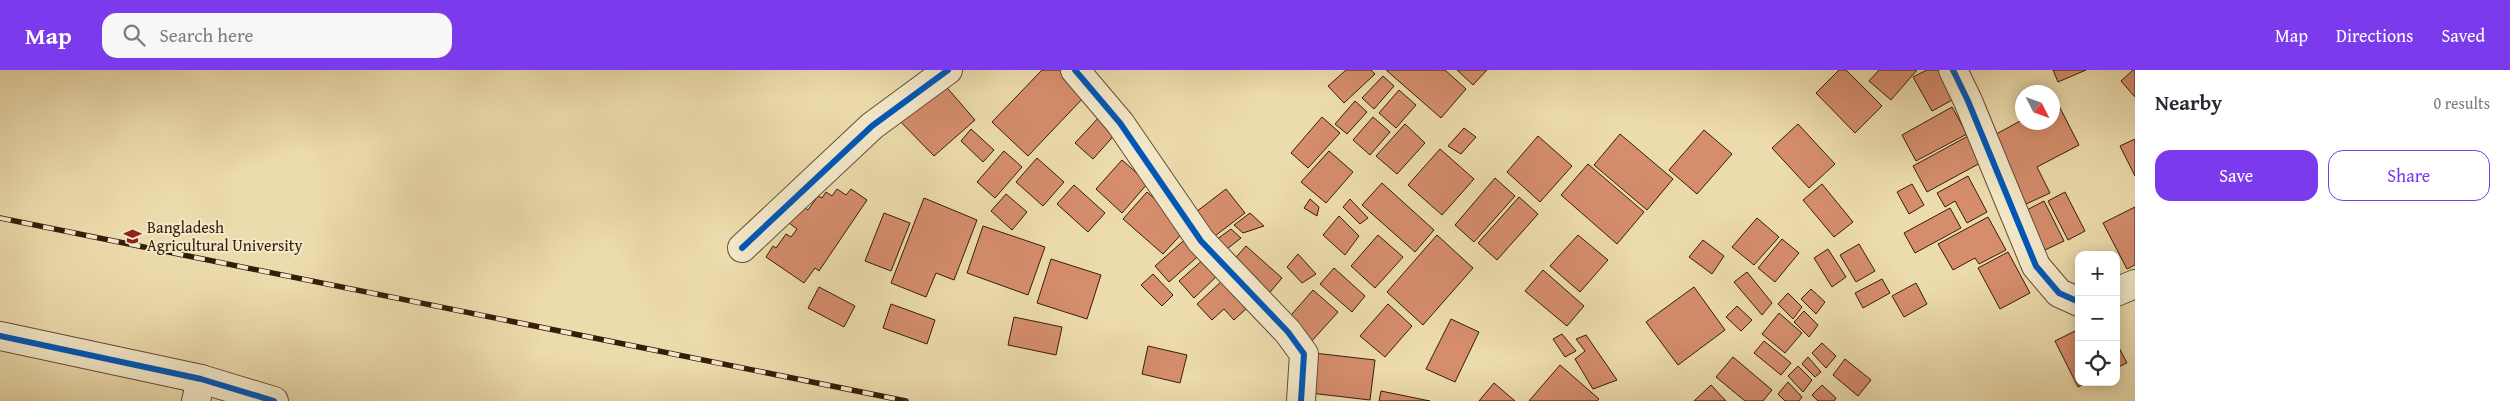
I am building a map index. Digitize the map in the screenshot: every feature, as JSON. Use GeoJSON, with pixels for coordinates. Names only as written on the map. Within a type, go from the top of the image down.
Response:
{"type":"FeatureCollection","features":[{"type":"Feature","properties":{"kind":"street"},"geometry":{"type":"LineString","coordinates":[[742,248],[872,126],[948,70]]}},
{"type":"Feature","properties":{"kind":"street"},"geometry":{"type":"LineString","coordinates":[[1075,70],[1120,123],[1201,241],[1288,332],[1304,354],[1300,401]]}},
{"type":"Feature","properties":{"kind":"street"},"geometry":{"type":"LineString","coordinates":[[1953,70],[1968,101],[2036,266],[2059,293],[2075,300]]}},
{"type":"Feature","properties":{"kind":"street"},"geometry":{"type":"LineString","coordinates":[[2120,290],[2135,284]]}},
{"type":"Feature","properties":{"kind":"street"},"geometry":{"type":"LineString","coordinates":[[0,336],[199,390],[274,401]]}},
{"type":"Feature","properties":{"kind":"building"},"geometry":{"type":"Polygon","coordinates":[[[1042,70],[1060,70],[1086,95],[1028,156],[992,122],[1042,70]]]}},
{"type":"Feature","properties":{"kind":"building"},"geometry":{"type":"Polygon","coordinates":[[[1346,70],[1371,70],[1375,74],[1344,103],[1328,86],[1346,70]]]}},
{"type":"Feature","properties":{"kind":"building"},"geometry":{"type":"Polygon","coordinates":[[[1386,70],[1445,70],[1466,89],[1441,118],[1386,70]]]}},
{"type":"Feature","properties":{"kind":"building"},"geometry":{"type":"Polygon","coordinates":[[[1457,70],[1487,70],[1473,85],[1457,70]]]}},
{"type":"Feature","properties":{"kind":"building"},"geometry":{"type":"Polygon","coordinates":[[[1839,70],[1846,70],[1882,106],[1855,133],[1816,93],[1839,70]]]}},
{"type":"Feature","properties":{"kind":"building"},"geometry":{"type":"Polygon","coordinates":[[[1879,70],[1917,70],[1891,100],[1869,81],[1879,70]]]}},
{"type":"Feature","properties":{"kind":"building"},"geometry":{"type":"Polygon","coordinates":[[[1927,70],[1939,70],[1954,99],[1932,111],[1913,77],[1927,70]]]}},
{"type":"Feature","properties":{"kind":"building"},"geometry":{"type":"Polygon","coordinates":[[[2053,70],[2086,70],[2058,82],[2053,70]]]}},
{"type":"Feature","properties":{"kind":"building"},"geometry":{"type":"Polygon","coordinates":[[[2135,70],[2135,97],[2121,81],[2135,70]]]}},
{"type":"Feature","properties":{"kind":"building"},"geometry":{"type":"Polygon","coordinates":[[[1383,76],[1394,86],[1374,109],[1362,98],[1383,76]]]}},
{"type":"Feature","properties":{"kind":"building"},"geometry":{"type":"Polygon","coordinates":[[[943,83],[975,120],[934,156],[896,117],[943,83]]]}},
{"type":"Feature","properties":{"kind":"building"},"geometry":{"type":"Polygon","coordinates":[[[1399,90],[1416,105],[1396,128],[1379,113],[1399,90]]]}},
{"type":"Feature","properties":{"kind":"building"},"geometry":{"type":"Polygon","coordinates":[[[1355,101],[1367,112],[1347,134],[1335,124],[1355,101]]]}},
{"type":"Feature","properties":{"kind":"building"},"geometry":{"type":"Polygon","coordinates":[[[1952,107],[1967,134],[1916,161],[1902,135],[1952,107]]]}},
{"type":"Feature","properties":{"kind":"building"},"geometry":{"type":"Polygon","coordinates":[[[2060,108],[2079,145],[2037,167],[2050,193],[2024,205],[1989,138],[2015,124],[2015,130],[2060,130],[2060,108]]]}},
{"type":"Feature","properties":{"kind":"building"},"geometry":{"type":"Polygon","coordinates":[[[1101,115],[1119,130],[1093,159],[1075,143],[1101,115]]]}},
{"type":"Feature","properties":{"kind":"building"},"geometry":{"type":"Polygon","coordinates":[[[1322,117],[1340,133],[1308,168],[1291,153],[1322,117]]]}},
{"type":"Feature","properties":{"kind":"building"},"geometry":{"type":"Polygon","coordinates":[[[1373,117],[1390,132],[1370,155],[1353,140],[1373,117]]]}},
{"type":"Feature","properties":{"kind":"building"},"geometry":{"type":"Polygon","coordinates":[[[1405,124],[1425,143],[1397,174],[1376,156],[1405,124]]]}},
{"type":"Feature","properties":{"kind":"building"},"geometry":{"type":"Polygon","coordinates":[[[1798,124],[1835,164],[1809,188],[1772,148],[1798,124]]]}},
{"type":"Feature","properties":{"kind":"building"},"geometry":{"type":"Polygon","coordinates":[[[1464,128],[1476,137],[1461,154],[1448,146],[1464,128]]]}},
{"type":"Feature","properties":{"kind":"building"},"geometry":{"type":"Polygon","coordinates":[[[971,129],[994,150],[983,162],[961,141],[971,129]]]}},
{"type":"Feature","properties":{"kind":"building"},"geometry":{"type":"Polygon","coordinates":[[[1704,130],[1732,154],[1697,194],[1669,170],[1704,130]]]}},
{"type":"Feature","properties":{"kind":"building"},"geometry":{"type":"Polygon","coordinates":[[[1620,134],[1673,179],[1647,210],[1594,165],[1620,134]]]}},
{"type":"Feature","properties":{"kind":"building"},"geometry":{"type":"Polygon","coordinates":[[[1538,136],[1572,166],[1540,202],[1507,172],[1538,136]]]}},
{"type":"Feature","properties":{"kind":"building"},"geometry":{"type":"Polygon","coordinates":[[[1968,136],[1982,162],[1927,192],[1913,166],[1968,136]]]}},
{"type":"Feature","properties":{"kind":"building"},"geometry":{"type":"Polygon","coordinates":[[[2135,139],[2135,176],[2120,146],[2135,139]]]}},
{"type":"Feature","properties":{"kind":"building"},"geometry":{"type":"Polygon","coordinates":[[[1440,149],[1474,179],[1442,215],[1408,185],[1440,149]]]}},
{"type":"Feature","properties":{"kind":"building"},"geometry":{"type":"Polygon","coordinates":[[[1004,151],[1022,167],[995,198],[977,182],[1004,151]]]}},
{"type":"Feature","properties":{"kind":"building"},"geometry":{"type":"Polygon","coordinates":[[[1329,151],[1353,172],[1326,203],[1301,182],[1329,151]]]}},
{"type":"Feature","properties":{"kind":"building"},"geometry":{"type":"Polygon","coordinates":[[[1037,158],[1064,182],[1043,206],[1016,182],[1037,158]]]}},
{"type":"Feature","properties":{"kind":"building"},"geometry":{"type":"Polygon","coordinates":[[[1122,160],[1148,183],[1122,213],[1096,189],[1122,160]]]}},
{"type":"Feature","properties":{"kind":"building"},"geometry":{"type":"Polygon","coordinates":[[[1588,164],[1644,212],[1617,244],[1561,195],[1588,164]]]}},
{"type":"Feature","properties":{"kind":"building"},"geometry":{"type":"Polygon","coordinates":[[[1968,176],[1987,212],[1967,223],[1955,201],[1945,207],[1937,193],[1968,176]]]}},
{"type":"Feature","properties":{"kind":"building"},"geometry":{"type":"Polygon","coordinates":[[[1495,178],[1515,196],[1474,242],[1455,225],[1495,178]]]}},
{"type":"Feature","properties":{"kind":"building"},"geometry":{"type":"Polygon","coordinates":[[[1382,183],[1434,230],[1415,252],[1362,205],[1382,183]]]}},
{"type":"Feature","properties":{"kind":"building"},"geometry":{"type":"Polygon","coordinates":[[[1822,184],[1853,222],[1834,237],[1803,200],[1822,184]]]}},
{"type":"Feature","properties":{"kind":"building"},"geometry":{"type":"Polygon","coordinates":[[[1912,184],[1924,205],[1909,214],[1897,192],[1912,184]]]}},
{"type":"Feature","properties":{"kind":"building"},"geometry":{"type":"Polygon","coordinates":[[[1074,185],[1105,213],[1088,232],[1057,204],[1074,185]]]}},
{"type":"Feature","properties":{"kind":"building"},"geometry":{"type":"Polygon","coordinates":[[[837,189],[846,195],[851,189],[867,200],[819,271],[815,268],[804,283],[766,257],[773,246],[776,248],[786,234],[791,237],[797,229],[789,223],[801,205],[808,210],[818,196],[822,198],[826,192],[832,196],[837,189]]]}},
{"type":"Feature","properties":{"kind":"building"},"geometry":{"type":"Polygon","coordinates":[[[1226,189],[1245,213],[1211,239],[1192,215],[1226,189]]]}},
{"type":"Feature","properties":{"kind":"building"},"geometry":{"type":"Polygon","coordinates":[[[1147,192],[1187,228],[1163,254],[1123,219],[1147,192]]]}},
{"type":"Feature","properties":{"kind":"building"},"geometry":{"type":"Polygon","coordinates":[[[2065,192],[2085,231],[2068,240],[2048,201],[2065,192]]]}},
{"type":"Feature","properties":{"kind":"building"},"geometry":{"type":"Polygon","coordinates":[[[1006,194],[1027,212],[1012,230],[991,211],[1006,194]]]}},
{"type":"Feature","properties":{"kind":"building"},"geometry":{"type":"Polygon","coordinates":[[[1519,197],[1538,214],[1497,260],[1478,243],[1519,197]]]}},
{"type":"Feature","properties":{"kind":"building"},"geometry":{"type":"Polygon","coordinates":[[[924,198],[977,220],[954,280],[936,273],[926,297],[891,283],[924,198]]]}},
{"type":"Feature","properties":{"kind":"building"},"geometry":{"type":"Polygon","coordinates":[[[1310,199],[1319,207],[1317,216],[1304,208],[1310,199]]]}},
{"type":"Feature","properties":{"kind":"building"},"geometry":{"type":"Polygon","coordinates":[[[1350,199],[1368,218],[1360,224],[1343,207],[1350,199]]]}},
{"type":"Feature","properties":{"kind":"building"},"geometry":{"type":"Polygon","coordinates":[[[2044,201],[2064,241],[2045,250],[2025,211],[2044,201]]]}},
{"type":"Feature","properties":{"kind":"building"},"geometry":{"type":"Polygon","coordinates":[[[2135,207],[2135,265],[2127,269],[2120,256],[2120,251],[2118,251],[2103,223],[2135,207]]]}},
{"type":"Feature","properties":{"kind":"building"},"geometry":{"type":"Polygon","coordinates":[[[1950,208],[1961,228],[1915,253],[1904,233],[1950,208]]]}},
{"type":"Feature","properties":{"kind":"building"},"geometry":{"type":"Polygon","coordinates":[[[884,213],[910,223],[891,271],[865,261],[884,213]]]}},
{"type":"Feature","properties":{"kind":"building"},"geometry":{"type":"Polygon","coordinates":[[[1250,213],[1264,226],[1243,233],[1234,225],[1250,213]]]}},
{"type":"Feature","properties":{"kind":"building"},"geometry":{"type":"Polygon","coordinates":[[[1339,216],[1359,236],[1345,255],[1323,235],[1339,216]]]}},
{"type":"Feature","properties":{"kind":"building"},"geometry":{"type":"Polygon","coordinates":[[[1988,217],[2006,250],[1979,264],[1975,258],[1953,270],[1938,244],[1988,217]]]}},
{"type":"Feature","properties":{"kind":"building"},"geometry":{"type":"Polygon","coordinates":[[[1757,218],[1779,237],[1754,265],[1732,247],[1757,218]]]}},
{"type":"Feature","properties":{"kind":"building"},"geometry":{"type":"Polygon","coordinates":[[[983,226],[1045,247],[1028,295],[967,273],[983,226]]]}},
{"type":"Feature","properties":{"kind":"building"},"geometry":{"type":"Polygon","coordinates":[[[1231,229],[1241,238],[1222,253],[1213,242],[1231,229]]]}},
{"type":"Feature","properties":{"kind":"building"},"geometry":{"type":"Polygon","coordinates":[[[1190,235],[1204,251],[1169,282],[1155,266],[1190,235]]]}},
{"type":"Feature","properties":{"kind":"building"},"geometry":{"type":"Polygon","coordinates":[[[1378,235],[1403,257],[1375,288],[1351,266],[1378,235]]]}},
{"type":"Feature","properties":{"kind":"building"},"geometry":{"type":"Polygon","coordinates":[[[1437,235],[1473,268],[1423,325],[1387,292],[1437,235]]]}},
{"type":"Feature","properties":{"kind":"building"},"geometry":{"type":"Polygon","coordinates":[[[1578,235],[1608,260],[1580,292],[1550,266],[1578,235]]]}},
{"type":"Feature","properties":{"kind":"building"},"geometry":{"type":"Polygon","coordinates":[[[1782,239],[1799,253],[1775,282],[1758,268],[1782,239]]]}},
{"type":"Feature","properties":{"kind":"building"},"geometry":{"type":"Polygon","coordinates":[[[1703,240],[1724,256],[1712,274],[1689,257],[1703,240]]]}},
{"type":"Feature","properties":{"kind":"building"},"geometry":{"type":"Polygon","coordinates":[[[1859,244],[1875,271],[1856,282],[1840,255],[1859,244]]]}},
{"type":"Feature","properties":{"kind":"building"},"geometry":{"type":"Polygon","coordinates":[[[1246,246],[1282,278],[1266,297],[1230,264],[1246,246]]]}},
{"type":"Feature","properties":{"kind":"building"},"geometry":{"type":"Polygon","coordinates":[[[1828,249],[1846,277],[1832,287],[1814,258],[1828,249]]]}},
{"type":"Feature","properties":{"kind":"building"},"geometry":{"type":"Polygon","coordinates":[[[2008,252],[2030,293],[2000,309],[1978,268],[2008,252]]]}},
{"type":"Feature","properties":{"kind":"building"},"geometry":{"type":"Polygon","coordinates":[[[1298,254],[1316,274],[1302,283],[1287,267],[1298,254]]]}},
{"type":"Feature","properties":{"kind":"building"},"geometry":{"type":"Polygon","coordinates":[[[1205,258],[1219,274],[1194,298],[1179,281],[1205,258]]]}},
{"type":"Feature","properties":{"kind":"building"},"geometry":{"type":"Polygon","coordinates":[[[1051,259],[1101,275],[1087,319],[1037,303],[1051,259]]]}},
{"type":"Feature","properties":{"kind":"building"},"geometry":{"type":"Polygon","coordinates":[[[1334,268],[1365,296],[1352,312],[1320,284],[1334,268]]]}},
{"type":"Feature","properties":{"kind":"building"},"geometry":{"type":"Polygon","coordinates":[[[1543,270],[1584,306],[1567,326],[1525,291],[1543,270]]]}},
{"type":"Feature","properties":{"kind":"building"},"geometry":{"type":"Polygon","coordinates":[[[1747,272],[1772,303],[1762,315],[1734,282],[1747,272]]]}},
{"type":"Feature","properties":{"kind":"building"},"geometry":{"type":"Polygon","coordinates":[[[1153,274],[1173,295],[1162,306],[1141,285],[1153,274]]]}},
{"type":"Feature","properties":{"kind":"building"},"geometry":{"type":"Polygon","coordinates":[[[1882,279],[1890,293],[1863,308],[1855,293],[1882,279]]]}},
{"type":"Feature","properties":{"kind":"building"},"geometry":{"type":"Polygon","coordinates":[[[1223,280],[1248,307],[1234,320],[1224,309],[1212,320],[1197,304],[1223,280]]]}},
{"type":"Feature","properties":{"kind":"building"},"geometry":{"type":"Polygon","coordinates":[[[1916,283],[1927,304],[1904,317],[1892,296],[1916,283]]]}},
{"type":"Feature","properties":{"kind":"building"},"geometry":{"type":"Polygon","coordinates":[[[819,287],[855,306],[844,327],[808,308],[819,287]]]}},
{"type":"Feature","properties":{"kind":"building"},"geometry":{"type":"Polygon","coordinates":[[[1694,287],[1725,330],[1678,365],[1646,322],[1694,287]]]}},
{"type":"Feature","properties":{"kind":"building"},"geometry":{"type":"Polygon","coordinates":[[[1811,289],[1825,302],[1816,314],[1801,299],[1811,289]]]}},
{"type":"Feature","properties":{"kind":"building"},"geometry":{"type":"Polygon","coordinates":[[[1313,290],[1338,312],[1310,343],[1285,322],[1313,290]]]}},
{"type":"Feature","properties":{"kind":"building"},"geometry":{"type":"Polygon","coordinates":[[[1788,293],[1802,307],[1793,319],[1778,304],[1788,293]]]}},
{"type":"Feature","properties":{"kind":"building"},"geometry":{"type":"Polygon","coordinates":[[[891,304],[935,320],[927,344],[883,328],[891,304]]]}},
{"type":"Feature","properties":{"kind":"building"},"geometry":{"type":"Polygon","coordinates":[[[1388,304],[1412,326],[1385,357],[1360,336],[1388,304]]]}},
{"type":"Feature","properties":{"kind":"building"},"geometry":{"type":"Polygon","coordinates":[[[1737,306],[1752,320],[1741,331],[1726,317],[1737,306]]]}},
{"type":"Feature","properties":{"kind":"building"},"geometry":{"type":"Polygon","coordinates":[[[1804,311],[1818,325],[1809,337],[1794,322],[1804,311]]]}},
{"type":"Feature","properties":{"kind":"building"},"geometry":{"type":"Polygon","coordinates":[[[1779,313],[1802,333],[1785,353],[1762,334],[1779,313]]]}},
{"type":"Feature","properties":{"kind":"building"},"geometry":{"type":"Polygon","coordinates":[[[1014,317],[1062,327],[1056,355],[1008,345],[1014,317]]]}},
{"type":"Feature","properties":{"kind":"building"},"geometry":{"type":"Polygon","coordinates":[[[1451,319],[1479,332],[1455,382],[1426,369],[1451,319]]]}},
{"type":"Feature","properties":{"kind":"building"},"geometry":{"type":"Polygon","coordinates":[[[2075,331],[2075,381],[2055,341],[2075,331]]]}},
{"type":"Feature","properties":{"kind":"building"},"geometry":{"type":"Polygon","coordinates":[[[1562,334],[1576,351],[1565,357],[1553,339],[1562,334]]]}},
{"type":"Feature","properties":{"kind":"building"},"geometry":{"type":"Polygon","coordinates":[[[1586,335],[1617,380],[1593,389],[1575,359],[1585,351],[1576,339],[1586,335]]]}},
{"type":"Feature","properties":{"kind":"building"},"geometry":{"type":"Polygon","coordinates":[[[1764,341],[1791,363],[1781,375],[1754,353],[1764,341]]]}},
{"type":"Feature","properties":{"kind":"building"},"geometry":{"type":"Polygon","coordinates":[[[1822,343],[1836,356],[1826,368],[1812,353],[1822,343]]]}},
{"type":"Feature","properties":{"kind":"building"},"geometry":{"type":"Polygon","coordinates":[[[1148,346],[1187,355],[1180,383],[1142,374],[1148,346]]]}},
{"type":"Feature","properties":{"kind":"building"},"geometry":{"type":"Polygon","coordinates":[[[2120,350],[2127,363],[2120,366],[2120,350]]]}},
{"type":"Feature","properties":{"kind":"building"},"geometry":{"type":"Polygon","coordinates":[[[1314,353],[1375,360],[1370,400],[1310,393],[1314,353]]]}},
{"type":"Feature","properties":{"kind":"building"},"geometry":{"type":"Polygon","coordinates":[[[1733,357],[1772,390],[1763,401],[1745,401],[1716,377],[1733,357]]]}},
{"type":"Feature","properties":{"kind":"building"},"geometry":{"type":"Polygon","coordinates":[[[1808,357],[1821,372],[1815,377],[1802,364],[1808,357]]]}},
{"type":"Feature","properties":{"kind":"building"},"geometry":{"type":"Polygon","coordinates":[[[1845,359],[1871,380],[1858,396],[1833,375],[1845,359]]]}},
{"type":"Feature","properties":{"kind":"building"},"geometry":{"type":"Polygon","coordinates":[[[1560,365],[1599,399],[1597,401],[1529,401],[1560,365]]]}},
{"type":"Feature","properties":{"kind":"building"},"geometry":{"type":"Polygon","coordinates":[[[1798,366],[1812,380],[1803,392],[1788,376],[1798,366]]]}},
{"type":"Feature","properties":{"kind":"building"},"geometry":{"type":"Polygon","coordinates":[[[1788,382],[1802,397],[1799,401],[1785,401],[1778,394],[1788,382]]]}},
{"type":"Feature","properties":{"kind":"building"},"geometry":{"type":"Polygon","coordinates":[[[1494,383],[1515,401],[1479,401],[1494,383]]]}},
{"type":"Feature","properties":{"kind":"building"},"geometry":{"type":"Polygon","coordinates":[[[1711,385],[1726,401],[1694,401],[1711,385]]]}},
{"type":"Feature","properties":{"kind":"building"},"geometry":{"type":"Polygon","coordinates":[[[1822,385],[1836,398],[1834,401],[1818,401],[1812,395],[1822,385]]]}},
{"type":"Feature","properties":{"kind":"building"},"geometry":{"type":"Polygon","coordinates":[[[1381,391],[1430,401],[1379,401],[1381,391]]]}},
{"type":"Feature","properties":{"kind":"railway"},"geometry":{"type":"LineString","coordinates":[[0,218],[906,401]]}},
{"type":"Feature","properties":{"kind":"cycle path"},"geometry":{"type":"LineString","coordinates":[[742,248],[872,126],[948,70]]}},
{"type":"Feature","properties":{"kind":"cycle path"},"geometry":{"type":"LineString","coordinates":[[1075,70],[1120,123],[1201,241],[1288,332],[1304,354],[1301,401]]}},
{"type":"Feature","properties":{"kind":"cycle path"},"geometry":{"type":"LineString","coordinates":[[1953,70],[1968,101],[2036,266],[2059,293],[2075,300]]}},
{"type":"Feature","properties":{"kind":"cycle path"},"geometry":{"type":"LineString","coordinates":[[0,336],[201,379],[274,401]]}},
{"type":"Feature","properties":{"kind":"place","name":"Bangladesh Agricultural University"},"geometry":{"type":"Point","coordinates":[133,236]}}]}
